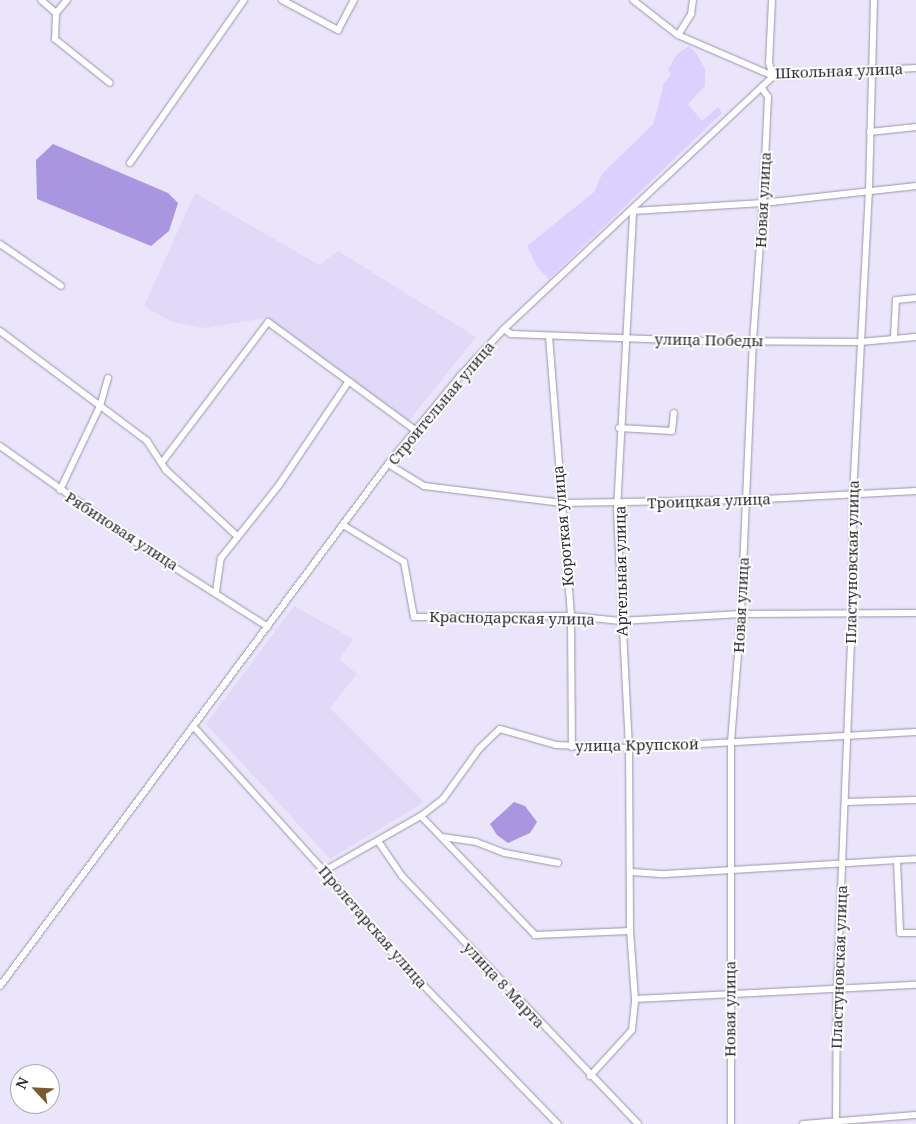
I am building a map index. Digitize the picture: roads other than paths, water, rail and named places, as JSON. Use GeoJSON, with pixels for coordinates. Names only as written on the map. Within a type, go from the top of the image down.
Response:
{"type":"FeatureCollection","features":[{"type":"Feature","properties":{"kind":"street"},"geometry":{"type":"LineString","coordinates":[[41,0],[56,13]]}},
{"type":"Feature","properties":{"kind":"street"},"geometry":{"type":"LineString","coordinates":[[68,0],[56,13],[55,39],[110,83]]}},
{"type":"Feature","properties":{"kind":"street"},"geometry":{"type":"LineString","coordinates":[[130,163],[244,0]]}},
{"type":"Feature","properties":{"kind":"street"},"geometry":{"type":"LineString","coordinates":[[282,0],[338,30],[354,0]]}},
{"type":"Feature","properties":{"kind":"street","name":"Школьная улица"},"geometry":{"type":"LineString","coordinates":[[633,0],[678,35],[773,76],[916,68]]}},
{"type":"Feature","properties":{"kind":"street"},"geometry":{"type":"LineString","coordinates":[[678,35],[691,14],[693,0]]}},
{"type":"Feature","properties":{"kind":"street"},"geometry":{"type":"LineString","coordinates":[[772,0],[769,63],[773,76]]}},
{"type":"Feature","properties":{"kind":"street","name":"Пластуновская улица"},"geometry":{"type":"LineString","coordinates":[[835,1122],[837,990],[852,613],[853,496],[869,190],[874,0]]}},
{"type":"Feature","properties":{"kind":"street","name":"Строительная улица"},"geometry":{"type":"LineString","coordinates":[[0,986],[388,464],[460,376],[504,329],[633,211],[773,76]]}},
{"type":"Feature","properties":{"kind":"street","name":"Новая улица"},"geometry":{"type":"LineString","coordinates":[[731,1124],[730,996],[733,870],[731,742],[742,614],[753,341],[768,97],[762,88]]}},
{"type":"Feature","properties":{"kind":"street"},"geometry":{"type":"LineString","coordinates":[[870,132],[916,127]]}},
{"type":"Feature","properties":{"kind":"street"},"geometry":{"type":"LineString","coordinates":[[633,211],[763,202],[916,186]]}},
{"type":"Feature","properties":{"kind":"street","name":"Артельная улица"},"geometry":{"type":"LineString","coordinates":[[590,1076],[632,1030],[634,999],[630,931],[632,872],[629,748],[621,621],[619,503],[620,428],[633,211]]}},
{"type":"Feature","properties":{"kind":"street"},"geometry":{"type":"LineString","coordinates":[[0,244],[61,286]]}},
{"type":"Feature","properties":{"kind":"street"},"geometry":{"type":"LineString","coordinates":[[894,337],[896,300],[916,298]]}},
{"type":"Feature","properties":{"kind":"street"},"geometry":{"type":"LineString","coordinates":[[163,461],[268,322],[415,430]]}},
{"type":"Feature","properties":{"kind":"street","name":"улица Победы"},"geometry":{"type":"LineString","coordinates":[[504,329],[512,334],[549,336],[753,341],[860,342],[894,337],[916,337]]}},
{"type":"Feature","properties":{"kind":"street"},"geometry":{"type":"LineString","coordinates":[[0,331],[147,441],[163,461],[166,470],[237,536]]}},
{"type":"Feature","properties":{"kind":"street","name":"Короткая улица"},"geometry":{"type":"LineString","coordinates":[[549,336],[571,616],[572,747]]}},
{"type":"Feature","properties":{"kind":"street"},"geometry":{"type":"LineString","coordinates":[[60,490],[100,406],[108,378]]}},
{"type":"Feature","properties":{"kind":"street"},"geometry":{"type":"LineString","coordinates":[[216,592],[221,558],[279,486],[349,381]]}},
{"type":"Feature","properties":{"kind":"street"},"geometry":{"type":"LineString","coordinates":[[620,428],[672,431],[674,413]]}},
{"type":"Feature","properties":{"kind":"street","name":"Рябиновая улица"},"geometry":{"type":"LineString","coordinates":[[0,446],[60,490],[268,627]]}},
{"type":"Feature","properties":{"kind":"street","name":"Троицкая улица"},"geometry":{"type":"LineString","coordinates":[[388,464],[424,486],[562,503],[746,500],[853,496],[916,491]]}},
{"type":"Feature","properties":{"kind":"street","name":"Краснодарская улица"},"geometry":{"type":"LineString","coordinates":[[343,525],[404,562],[414,617],[571,616],[621,621],[742,614],[916,613]]}},
{"type":"Feature","properties":{"kind":"street","name":"Пролетарская улица"},"geometry":{"type":"LineString","coordinates":[[194,726],[324,872],[393,954],[558,1124]]}},
{"type":"Feature","properties":{"kind":"street","name":"улица Крупской"},"geometry":{"type":"LineString","coordinates":[[324,872],[421,816],[443,799],[479,749],[500,730],[540,742],[572,747],[629,748],[916,732]]}},
{"type":"Feature","properties":{"kind":"street"},"geometry":{"type":"LineString","coordinates":[[845,802],[916,800]]}},
{"type":"Feature","properties":{"kind":"street"},"geometry":{"type":"LineString","coordinates":[[421,816],[535,935],[630,931]]}},
{"type":"Feature","properties":{"kind":"street"},"geometry":{"type":"LineString","coordinates":[[442,837],[476,842],[505,854],[558,863]]}},
{"type":"Feature","properties":{"kind":"street","name":"улица 8 Марта"},"geometry":{"type":"LineString","coordinates":[[378,840],[402,876],[590,1076],[638,1124]]}},
{"type":"Feature","properties":{"kind":"street"},"geometry":{"type":"LineString","coordinates":[[632,872],[733,870],[916,859]]}},
{"type":"Feature","properties":{"kind":"street"},"geometry":{"type":"LineString","coordinates":[[897,860],[900,933],[916,933]]}},
{"type":"Feature","properties":{"kind":"street"},"geometry":{"type":"LineString","coordinates":[[634,999],[730,996],[916,985]]}},
{"type":"Feature","properties":{"kind":"street"},"geometry":{"type":"LineString","coordinates":[[804,1124],[916,1115]]}}]}
